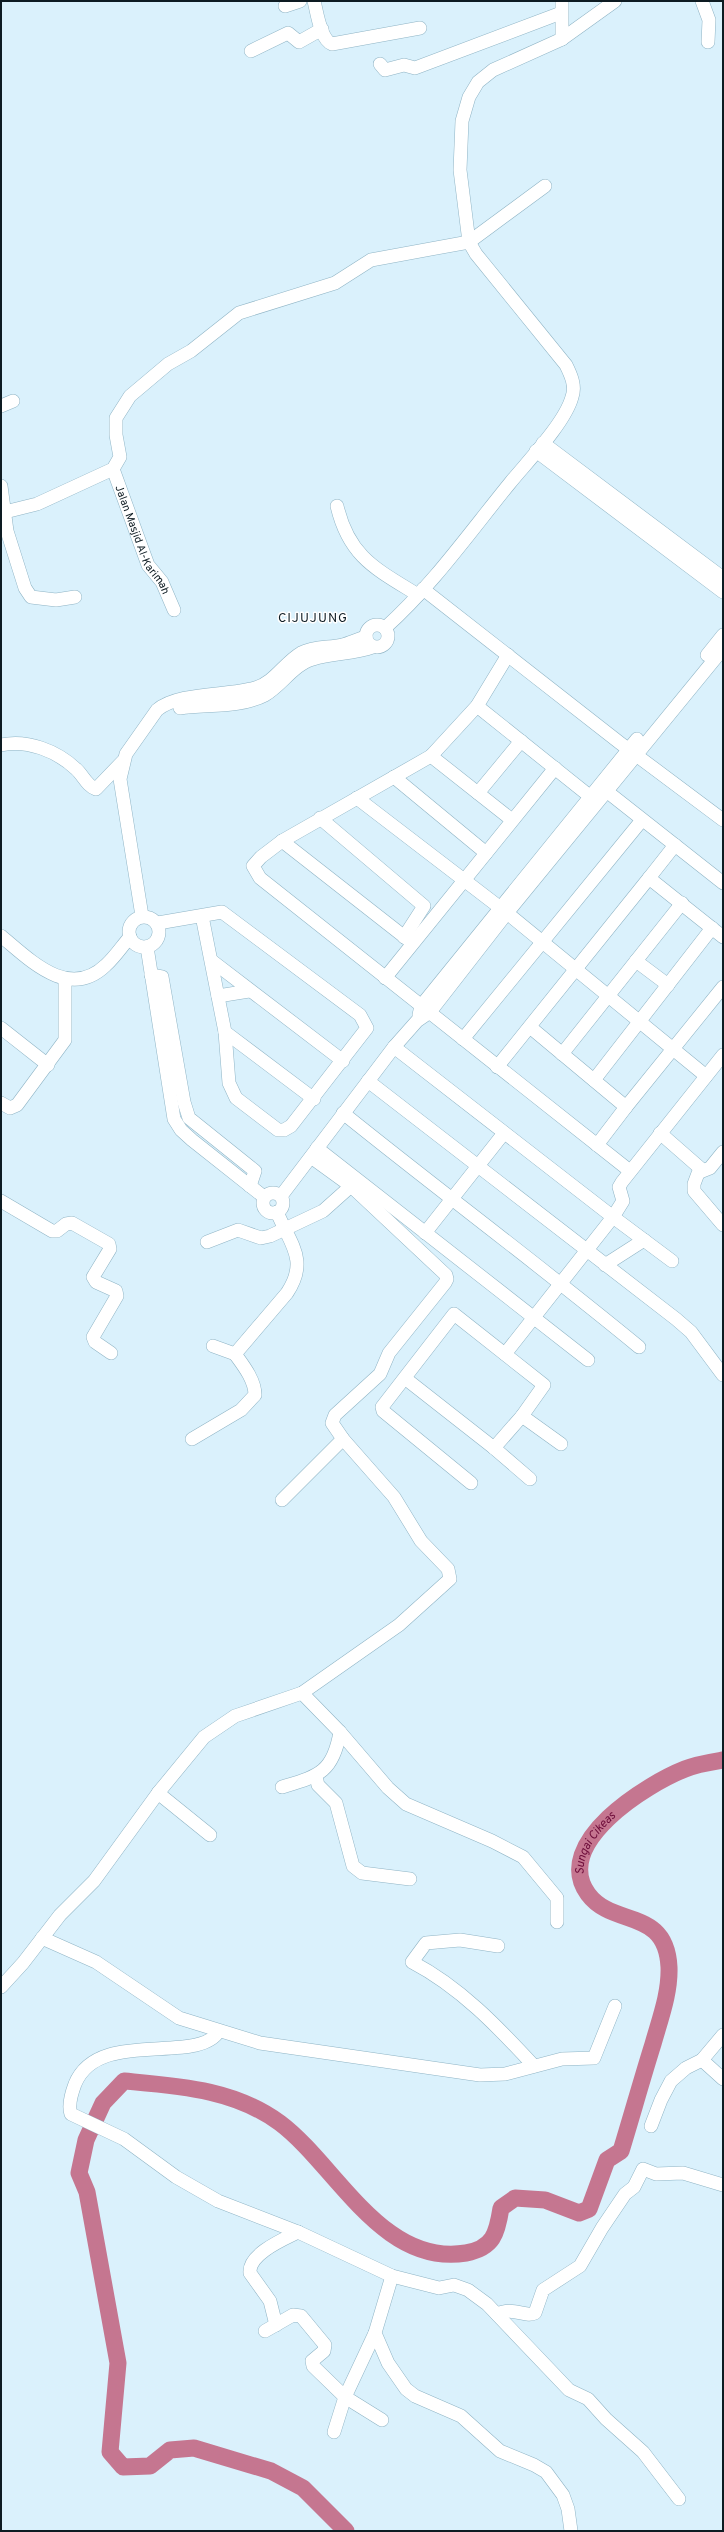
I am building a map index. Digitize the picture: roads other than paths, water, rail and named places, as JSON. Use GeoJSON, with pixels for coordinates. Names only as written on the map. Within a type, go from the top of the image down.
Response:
{"type":"FeatureCollection","features":[{"type":"Feature","properties":{"kind":"street"},"geometry":{"type":"LineString","coordinates":[[285,6],[300,1]]}},
{"type":"Feature","properties":{"kind":"street"},"geometry":{"type":"LineString","coordinates":[[314,1],[327,41],[332,44],[420,28]]}},
{"type":"Feature","properties":{"kind":"street"},"geometry":{"type":"LineString","coordinates":[[385,628],[420,592],[540,447],[572,398],[571,374],[555,351],[487,270],[469,242],[460,170],[462,121],[473,88],[482,77],[493,70],[562,37],[615,1]]}},
{"type":"Feature","properties":{"kind":"street"},"geometry":{"type":"LineString","coordinates":[[702,1],[709,20],[708,42]]}},
{"type":"Feature","properties":{"kind":"street"},"geometry":{"type":"LineString","coordinates":[[380,64],[386,70],[404,65],[415,68],[561,11],[562,37]]}},
{"type":"Feature","properties":{"kind":"street"},"geometry":{"type":"LineString","coordinates":[[251,51],[288,33],[299,42],[322,29]]}},
{"type":"Feature","properties":{"kind":"street"},"geometry":{"type":"LineString","coordinates":[[2,513],[37,504],[114,469],[120,457],[116,435],[116,418],[130,396],[168,364],[191,351],[239,313],[335,284],[371,260],[469,242],[544,186]]}},
{"type":"Feature","properties":{"kind":"street"},"geometry":{"type":"LineString","coordinates":[[540,447],[723,578]]}},
{"type":"Feature","properties":{"kind":"street"},"geometry":{"type":"LineString","coordinates":[[540,447],[723,592]]}},
{"type":"Feature","properties":{"kind":"street","name":"Jalan Masjid Al-Karimah"},"geometry":{"type":"LineString","coordinates":[[114,469],[148,565],[162,582],[174,610]]}},
{"type":"Feature","properties":{"kind":"street"},"geometry":{"type":"LineString","coordinates":[[4,482],[4,502],[2,513],[25,588],[31,597],[56,600],[75,596]]}},
{"type":"Feature","properties":{"kind":"street"},"geometry":{"type":"LineString","coordinates":[[337,506],[342,525],[358,552],[382,573],[420,592],[508,655],[632,752],[723,820]]}},
{"type":"Feature","properties":{"kind":"street"},"geometry":{"type":"LineString","coordinates":[[374,647],[366,641],[366,632],[375,625],[385,628]]}},
{"type":"Feature","properties":{"kind":"street"},"geometry":{"type":"LineString","coordinates":[[150,722],[182,708],[240,701],[264,695],[309,660],[374,647],[379,648],[387,642],[388,637],[385,628]]}},
{"type":"Feature","properties":{"kind":"street"},"geometry":{"type":"LineString","coordinates":[[281,1196],[394,1047],[632,752],[723,635]]}},
{"type":"Feature","properties":{"kind":"street"},"geometry":{"type":"LineString","coordinates":[[1,745],[25,744],[44,749],[77,769],[91,788],[96,789],[124,760],[132,745],[158,710],[167,704],[254,689],[263,685],[301,653],[311,649],[343,645],[366,637]]}},
{"type":"Feature","properties":{"kind":"street"},"geometry":{"type":"LineString","coordinates":[[632,752],[723,649]]}},
{"type":"Feature","properties":{"kind":"street"},"geometry":{"type":"LineString","coordinates":[[508,655],[477,706],[431,756],[282,841],[253,866],[254,870],[385,978],[630,1171]]}},
{"type":"Feature","properties":{"kind":"street"},"geometry":{"type":"LineString","coordinates":[[477,706],[593,800]]}},
{"type":"Feature","properties":{"kind":"street"},"geometry":{"type":"LineString","coordinates":[[478,793],[521,741]]}},
{"type":"Feature","properties":{"kind":"street"},"geometry":{"type":"LineString","coordinates":[[431,756],[512,820]]}},
{"type":"Feature","properties":{"kind":"street"},"geometry":{"type":"LineString","coordinates":[[124,760],[120,779],[142,916]]}},
{"type":"Feature","properties":{"kind":"street"},"geometry":{"type":"LineString","coordinates":[[408,940],[463,881],[555,768]]}},
{"type":"Feature","properties":{"kind":"street"},"geometry":{"type":"LineString","coordinates":[[394,777],[486,853]]}},
{"type":"Feature","properties":{"kind":"street"},"geometry":{"type":"LineString","coordinates":[[603,788],[642,820],[721,877]]}},
{"type":"Feature","properties":{"kind":"street"},"geometry":{"type":"LineString","coordinates":[[357,798],[463,881],[504,910],[706,1076]]}},
{"type":"Feature","properties":{"kind":"street"},"geometry":{"type":"LineString","coordinates":[[320,818],[424,906],[408,940],[385,978]]}},
{"type":"Feature","properties":{"kind":"street"},"geometry":{"type":"LineString","coordinates":[[463,1039],[544,943],[642,820]]}},
{"type":"Feature","properties":{"kind":"street"},"geometry":{"type":"LineString","coordinates":[[282,841],[408,940]]}},
{"type":"Feature","properties":{"kind":"street"},"geometry":{"type":"LineString","coordinates":[[497,1067],[676,845]]}},
{"type":"Feature","properties":{"kind":"street"},"geometry":{"type":"LineString","coordinates":[[650,878],[723,936]]}},
{"type":"Feature","properties":{"kind":"street"},"geometry":{"type":"LineString","coordinates":[[562,1054],[682,903]]}},
{"type":"Feature","properties":{"kind":"street"},"geometry":{"type":"LineString","coordinates":[[158,924],[222,912],[360,1015],[367,1028],[314,1099],[291,1126],[284,1130],[278,1130],[236,1098],[229,1083],[225,1032],[202,916]]}},
{"type":"Feature","properties":{"kind":"street"},"geometry":{"type":"LineString","coordinates":[[1,936],[48,973],[65,980],[83,977],[105,966],[130,937],[132,922],[142,916],[153,919],[160,928],[157,941],[147,947],[135,944],[130,937]]}},
{"type":"Feature","properties":{"kind":"street"},"geometry":{"type":"LineString","coordinates":[[594,1080],[712,928]]}},
{"type":"Feature","properties":{"kind":"street"},"geometry":{"type":"LineString","coordinates":[[147,947],[174,1119],[181,1130],[192,1140],[264,1197]]}},
{"type":"Feature","properties":{"kind":"street"},"geometry":{"type":"LineString","coordinates":[[212,961],[343,1061]]}},
{"type":"Feature","properties":{"kind":"street"},"geometry":{"type":"LineString","coordinates":[[636,961],[668,985]]}},
{"type":"Feature","properties":{"kind":"street"},"geometry":{"type":"LineString","coordinates":[[151,975],[162,977],[172,1025],[187,1114],[255,1171],[250,1186]]}},
{"type":"Feature","properties":{"kind":"street"},"geometry":{"type":"LineString","coordinates":[[1,1103],[10,1108],[17,1106],[48,1065],[67,1035],[65,980]]}},
{"type":"Feature","properties":{"kind":"street"},"geometry":{"type":"LineString","coordinates":[[597,1145],[723,987]]}},
{"type":"Feature","properties":{"kind":"street"},"geometry":{"type":"LineString","coordinates":[[218,996],[249,990]]}},
{"type":"Feature","properties":{"kind":"street"},"geometry":{"type":"LineString","coordinates":[[159,1027],[172,1025]]}},
{"type":"Feature","properties":{"kind":"street"},"geometry":{"type":"LineString","coordinates":[[530,1027],[626,1107]]}},
{"type":"Feature","properties":{"kind":"street"},"geometry":{"type":"LineString","coordinates":[[1,1028],[48,1065]]}},
{"type":"Feature","properties":{"kind":"street"},"geometry":{"type":"LineString","coordinates":[[225,1032],[314,1099]]}},
{"type":"Feature","properties":{"kind":"street"},"geometry":{"type":"LineString","coordinates":[[394,1047],[672,1261]]}},
{"type":"Feature","properties":{"kind":"street"},"geometry":{"type":"LineString","coordinates":[[505,1354],[585,1250],[613,1217],[623,1201],[620,1185],[630,1171],[723,1055]]}},
{"type":"Feature","properties":{"kind":"street"},"geometry":{"type":"LineString","coordinates":[[166,1075],[179,1072]]}},
{"type":"Feature","properties":{"kind":"street"},"geometry":{"type":"LineString","coordinates":[[368,1081],[691,1332],[723,1375]]}},
{"type":"Feature","properties":{"kind":"street"},"geometry":{"type":"LineString","coordinates":[[343,1113],[452,1201],[561,1283],[639,1347]]}},
{"type":"Feature","properties":{"kind":"street"},"geometry":{"type":"LineString","coordinates":[[192,1140],[202,1128]]}},
{"type":"Feature","properties":{"kind":"street"},"geometry":{"type":"LineString","coordinates":[[425,1233],[452,1201],[504,1133]]}},
{"type":"Feature","properties":{"kind":"street"},"geometry":{"type":"LineString","coordinates":[[660,1133],[700,1168],[700,1172]]}},
{"type":"Feature","properties":{"kind":"street"},"geometry":{"type":"LineString","coordinates":[[723,1152],[710,1168],[700,1172],[694,1184],[694,1191],[723,1225]]}},
{"type":"Feature","properties":{"kind":"street"},"geometry":{"type":"LineString","coordinates":[[1,1987],[60,1915],[94,1881],[158,1793],[204,1737],[213,1730],[252,1709],[302,1692],[399,1625],[443,1587],[451,1575],[448,1569],[421,1541],[394,1497],[343,1439],[332,1424],[335,1415],[380,1374],[389,1353],[447,1280],[446,1275],[314,1153]]}},
{"type":"Feature","properties":{"kind":"street"},"geometry":{"type":"LineString","coordinates":[[314,1153],[425,1233],[588,1360]]}},
{"type":"Feature","properties":{"kind":"street"},"geometry":{"type":"LineString","coordinates":[[208,1242],[238,1230],[261,1238],[284,1230],[323,1211],[351,1186]]}},
{"type":"Feature","properties":{"kind":"street"},"geometry":{"type":"LineString","coordinates":[[275,1192],[281,1196],[283,1205],[277,1212],[270,1213],[265,1210],[262,1203],[264,1197],[269,1193],[275,1192]]}},
{"type":"Feature","properties":{"kind":"street"},"geometry":{"type":"LineString","coordinates":[[1,1201],[52,1231],[58,1232],[66,1224],[72,1223],[109,1244],[110,1249],[93,1277],[96,1282],[116,1291],[117,1296],[93,1337],[95,1342],[111,1353]]}},
{"type":"Feature","properties":{"kind":"street"},"geometry":{"type":"LineString","coordinates":[[235,1354],[295,1282],[298,1266],[296,1253],[284,1230],[277,1212]]}},
{"type":"Feature","properties":{"kind":"street"},"geometry":{"type":"LineString","coordinates":[[605,1265],[644,1240]]}},
{"type":"Feature","properties":{"kind":"street"},"geometry":{"type":"LineString","coordinates":[[471,1483],[382,1411],[382,1407],[406,1378],[450,1311],[544,1385],[522,1416],[494,1448]]}},
{"type":"Feature","properties":{"kind":"street"},"geometry":{"type":"LineString","coordinates":[[192,1439],[241,1410],[255,1395],[250,1378],[235,1354],[213,1346]]}},
{"type":"Feature","properties":{"kind":"street"},"geometry":{"type":"LineString","coordinates":[[406,1378],[494,1448],[530,1479]]}},
{"type":"Feature","properties":{"kind":"street"},"geometry":{"type":"LineString","coordinates":[[522,1416],[561,1444]]}},
{"type":"Feature","properties":{"kind":"street"},"geometry":{"type":"LineString","coordinates":[[282,1500],[343,1439]]}},
{"type":"Feature","properties":{"kind":"street"},"geometry":{"type":"LineString","coordinates":[[302,1692],[340,1732],[369,1767],[406,1804],[492,1841],[523,1857],[557,1898],[557,1922]]}},
{"type":"Feature","properties":{"kind":"street"},"geometry":{"type":"LineString","coordinates":[[282,1787],[316,1777],[327,1768],[333,1759],[340,1732]]}},
{"type":"Feature","properties":{"kind":"street"},"geometry":{"type":"LineString","coordinates":[[316,1777],[318,1786],[336,1803],[353,1866],[362,1873],[410,1879]]}},
{"type":"Feature","properties":{"kind":"street"},"geometry":{"type":"LineString","coordinates":[[158,1793],[210,1835]]}},
{"type":"Feature","properties":{"kind":"street"},"geometry":{"type":"LineString","coordinates":[[42,1938],[96,1962],[166,2011],[187,2021],[260,2043],[445,2071],[480,2075],[505,2074],[562,2059],[594,2058],[615,2006]]}},
{"type":"Feature","properties":{"kind":"street"},"geometry":{"type":"LineString","coordinates":[[498,1946],[460,1940],[426,1943],[412,1962],[451,1987],[492,2023],[534,2066]]}},
{"type":"Feature","properties":{"kind":"street"},"geometry":{"type":"LineString","coordinates":[[219,2031],[210,2041],[178,2047],[113,2053],[94,2060],[84,2068],[72,2091],[70,2112],[76,2117],[107,2130],[138,2148],[176,2177],[218,2201],[298,2232],[392,2276],[439,2288],[457,2286],[478,2297],[497,2314],[569,2390],[588,2399],[606,2419],[643,2452],[679,2499]]}},
{"type":"Feature","properties":{"kind":"street"},"geometry":{"type":"LineString","coordinates":[[651,2126],[661,2100],[671,2081],[686,2068],[702,2060],[723,2035]]}},
{"type":"Feature","properties":{"kind":"street"},"geometry":{"type":"LineString","coordinates":[[702,2060],[723,2079]]}},
{"type":"Feature","properties":{"kind":"street"},"geometry":{"type":"LineString","coordinates":[[497,2314],[507,2310],[531,2315],[536,2313],[543,2290],[580,2266],[602,2228],[625,2194],[634,2187],[643,2169],[656,2174],[683,2173],[723,2185]]}},
{"type":"Feature","properties":{"kind":"street"},"geometry":{"type":"LineString","coordinates":[[298,2232],[271,2246],[255,2259],[250,2268],[250,2273],[270,2301],[270,2328],[293,2315],[303,2318],[325,2344],[324,2351],[313,2359],[311,2364],[345,2398],[382,2420]]}},
{"type":"Feature","properties":{"kind":"street"},"geometry":{"type":"LineString","coordinates":[[334,2432],[345,2398],[376,2333],[392,2276]]}},
{"type":"Feature","properties":{"kind":"street"},"geometry":{"type":"LineString","coordinates":[[376,2333],[388,2363],[406,2389],[415,2396],[461,2416],[500,2451],[534,2465],[546,2472],[563,2495],[568,2509],[571,2531]]}},
{"type":"Feature","properties":{"kind":"waterway","name":"Sungai Cikeas"},"geometry":{"type":"LineString","coordinates":[[346,2531],[303,2488],[271,2471],[194,2448],[170,2450],[150,2466],[123,2467],[110,2452],[118,2363],[87,2192],[79,2173],[86,2140],[103,2103],[124,2081],[205,2091],[244,2103],[280,2123],[301,2141],[362,2209],[385,2229],[409,2244],[436,2253],[466,2253],[482,2248],[488,2243],[495,2232],[498,2225],[501,2208],[515,2198],[545,2200],[579,2213],[589,2209],[607,2160],[621,2151],[664,2006],[668,1986],[669,1967],[666,1948],[659,1935],[649,1926],[611,1911],[599,1904],[588,1894],[580,1875],[582,1855],[592,1836],[608,1818],[628,1802],[649,1788],[685,1769],[699,1764],[723,1760]]}},
{"type":"Feature","properties":{"kind":"district","name":"CIJUJUNG"},"geometry":{"type":"Point","coordinates":[313,617]}}]}
